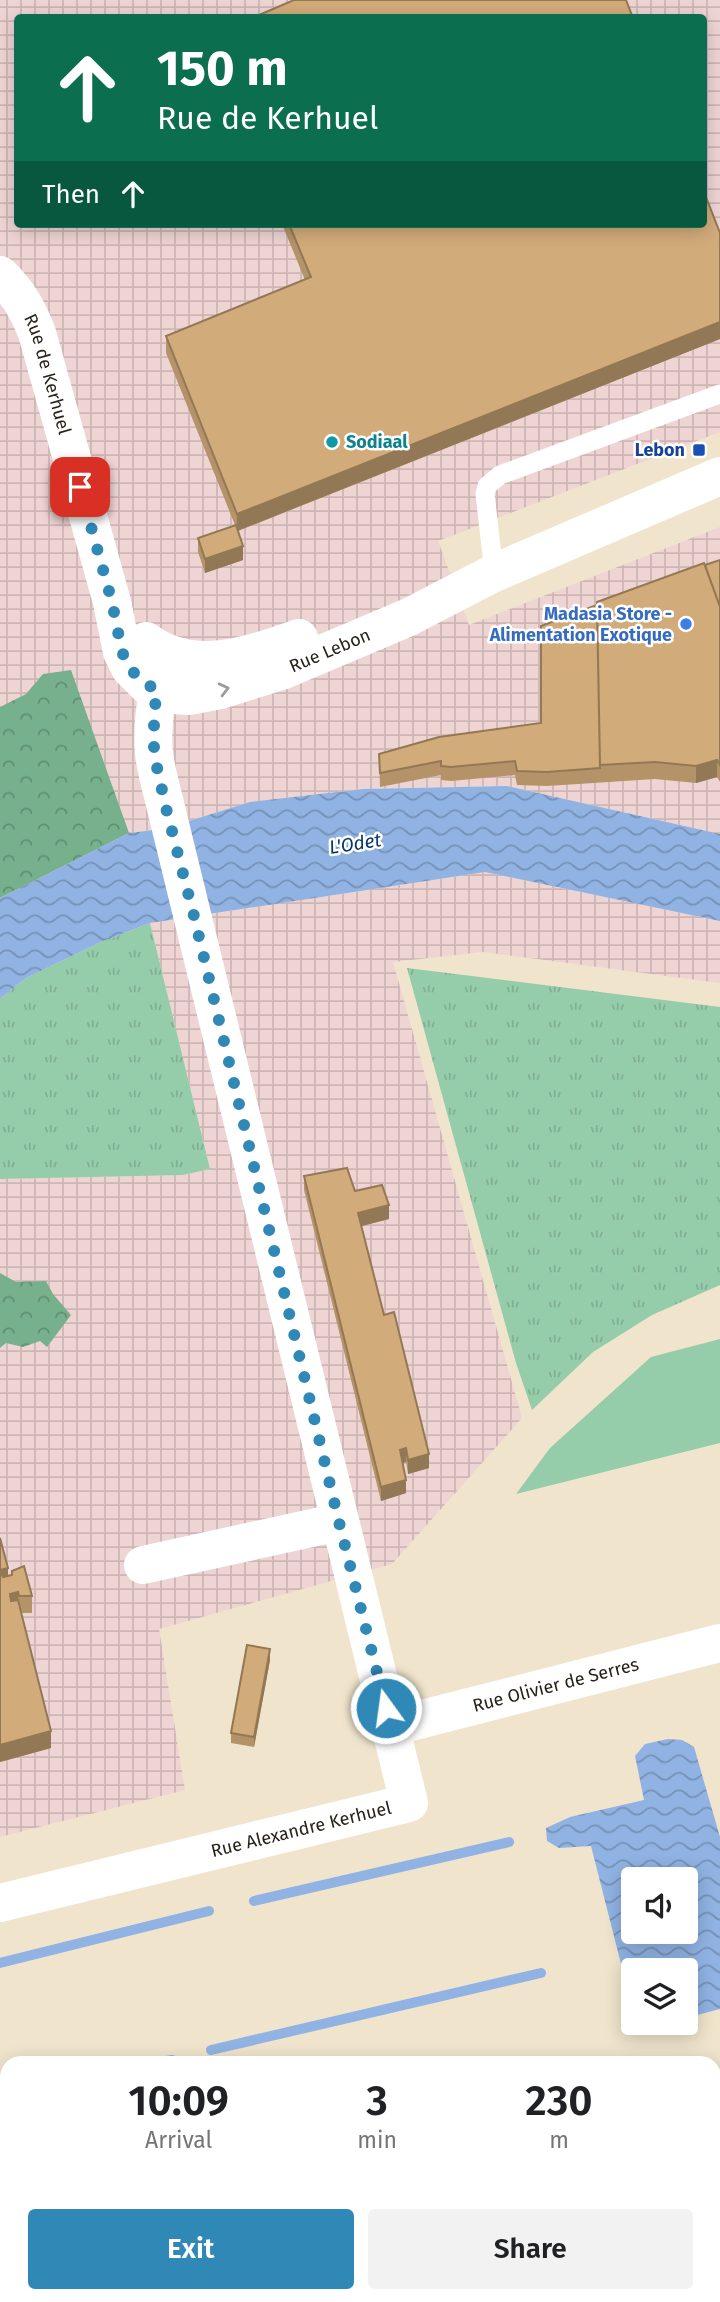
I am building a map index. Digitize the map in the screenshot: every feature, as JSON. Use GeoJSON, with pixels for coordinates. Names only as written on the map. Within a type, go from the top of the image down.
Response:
{"type":"FeatureCollection","features":[{"type":"Feature","properties":{"kind":"street","name":"Rue de Kerhuel"},"geometry":{"type":"LineString","coordinates":[[0,275],[18,293],[37,333],[112,602],[122,652],[130,668],[148,686],[157,690]]}},
{"type":"Feature","properties":{"kind":"street","name":"Rue Lebon"},"geometry":{"type":"LineString","coordinates":[[157,690],[189,696],[206,694],[284,670],[409,617],[494,573],[720,476]]}},
{"type":"Feature","properties":{"kind":"street","name":"Rue Lebon"},"geometry":{"type":"LineString","coordinates":[[167,654],[193,660],[229,659],[289,642],[424,594],[494,573]]}},
{"type":"Feature","properties":{"kind":"street","name":"Rue de Kerhuel"},"geometry":{"type":"LineString","coordinates":[[112,602],[128,626],[153,647],[167,654]]}},
{"type":"Feature","properties":{"kind":"street"},"geometry":{"type":"LineString","coordinates":[[157,690],[167,654]]}},
{"type":"Feature","properties":{"kind":"street","name":"Rue Alexandre Kerhuel"},"geometry":{"type":"LineString","coordinates":[[0,1903],[409,1803],[166,808],[154,754],[157,690]]}},
{"type":"Feature","properties":{"kind":"street"},"geometry":{"type":"LineString","coordinates":[[143,1565],[339,1522]]}},
{"type":"Feature","properties":{"kind":"street","name":"Rue Olivier de Serres"},"geometry":{"type":"LineString","coordinates":[[391,1727],[720,1643]]}},
{"type":"Feature","properties":{"kind":"lane"},"geometry":{"type":"LineString","coordinates":[[494,573],[485,494],[487,486],[500,475],[720,394]]}},
{"type":"Feature","properties":{"kind":"shaded area"},"geometry":{"type":"Polygon","coordinates":[[[0,0],[720,0],[720,432],[438,541],[469,625],[720,527],[720,834],[507,786],[363,789],[250,802],[163,829],[129,833],[0,898],[0,0]]]}},
{"type":"Feature","properties":{"kind":"shaded area"},"geometry":{"type":"Polygon","coordinates":[[[485,872],[720,921],[720,983],[483,952],[393,962],[522,1418],[392,1564],[159,1629],[185,1790],[0,1837],[0,1179],[183,1175],[210,1169],[150,923],[485,872]]]}},
{"type":"Feature","properties":{"kind":"green space"},"geometry":{"type":"Polygon","coordinates":[[[71,670],[129,833],[0,898],[0,707],[26,694],[43,674],[71,670]]]}},
{"type":"Feature","properties":{"kind":"green space"},"geometry":{"type":"Polygon","coordinates":[[[150,923],[210,1169],[183,1175],[0,1179],[0,999],[26,978],[101,942],[150,923]]]}},
{"type":"Feature","properties":{"kind":"green space"},"geometry":{"type":"Polygon","coordinates":[[[407,968],[720,1007],[720,1285],[652,1315],[593,1352],[532,1410],[516,1363],[407,968]]]}},
{"type":"Feature","properties":{"kind":"green space"},"geometry":{"type":"Polygon","coordinates":[[[0,1273],[16,1282],[46,1281],[71,1315],[47,1347],[40,1341],[23,1347],[6,1343],[0,1348],[0,1273]]]}},
{"type":"Feature","properties":{"kind":"green space"},"geometry":{"type":"Polygon","coordinates":[[[720,1339],[720,1443],[516,1494],[550,1448],[651,1357],[720,1339]]]}},
{"type":"Feature","properties":{"kind":"water","name":"L'Odet"},"geometry":{"type":"Polygon","coordinates":[[[507,786],[720,834],[720,921],[485,872],[150,923],[101,942],[26,978],[0,999],[0,898],[129,833],[163,829],[250,802],[363,789],[507,786]]]}},
{"type":"Feature","properties":{"kind":"water"},"geometry":{"type":"Polygon","coordinates":[[[668,1739],[682,1740],[694,1747],[720,1837],[720,2009],[698,2015],[698,1958],[621,1958],[621,1964],[591,1846],[559,1848],[547,1841],[546,1828],[570,1817],[644,1800],[635,1756],[645,1744],[668,1739]]]}},
{"type":"Feature","properties":{"kind":"building"},"geometry":{"type":"Polygon","coordinates":[[[294,0],[626,0],[631,14],[261,14],[294,0]]]}},
{"type":"Feature","properties":{"kind":"building","name":"Sodiaal"},"geometry":{"type":"Polygon","coordinates":[[[707,200],[720,233],[720,322],[237,514],[166,336],[311,277],[291,228],[707,228],[707,200]]]}},
{"type":"Feature","properties":{"kind":"building"},"geometry":{"type":"Polygon","coordinates":[[[236,525],[243,546],[205,559],[198,538],[236,525]]]}},
{"type":"Feature","properties":{"kind":"building"},"geometry":{"type":"Polygon","coordinates":[[[720,560],[720,607],[705,565],[720,560]]]}},
{"type":"Feature","properties":{"kind":"building"},"geometry":{"type":"Polygon","coordinates":[[[704,563],[720,607],[720,765],[717,760],[696,766],[655,762],[600,765],[597,602],[704,563]]]}},
{"type":"Feature","properties":{"kind":"building"},"geometry":{"type":"Polygon","coordinates":[[[597,605],[600,768],[517,771],[515,761],[451,767],[441,766],[441,761],[380,773],[379,754],[439,737],[541,723],[541,626],[597,605]]]}},
{"type":"Feature","properties":{"kind":"building"},"geometry":{"type":"Polygon","coordinates":[[[347,1168],[355,1191],[382,1185],[389,1205],[358,1213],[384,1315],[394,1312],[429,1454],[408,1460],[406,1448],[400,1450],[406,1480],[381,1487],[304,1176],[347,1168]]]}},
{"type":"Feature","properties":{"kind":"building"},"geometry":{"type":"Polygon","coordinates":[[[0,1538],[8,1568],[0,1570],[0,1538]]]}},
{"type":"Feature","properties":{"kind":"building"},"geometry":{"type":"Polygon","coordinates":[[[24,1566],[32,1596],[19,1596],[18,1592],[10,1594],[11,1601],[18,1600],[51,1731],[0,1745],[0,1570],[3,1577],[12,1575],[12,1571],[24,1566]]]}},
{"type":"Feature","properties":{"kind":"building"},"geometry":{"type":"Polygon","coordinates":[[[247,1645],[270,1649],[254,1737],[231,1733],[247,1645]]]}},
{"type":"Feature","properties":{"kind":"waterway"},"geometry":{"type":"LineString","coordinates":[[254,1901],[509,1842]]}},
{"type":"Feature","properties":{"kind":"waterway"},"geometry":{"type":"LineString","coordinates":[[0,1963],[209,1911]]}},
{"type":"Feature","properties":{"kind":"waterway"},"geometry":{"type":"LineString","coordinates":[[211,2050],[541,1973]]}},
{"type":"Feature","properties":{"kind":"place","name":"Sodiaal"},"geometry":{"type":"Point","coordinates":[332,442]}},
{"type":"Feature","properties":{"kind":"place","name":"Lebon"},"geometry":{"type":"Point","coordinates":[699,450]}},
{"type":"Feature","properties":{"kind":"place","name":"Madasia Store - Alimentation Exotique"},"geometry":{"type":"Point","coordinates":[686,624]}},
{"type":"Feature","properties":{"kind":"route"},"geometry":{"type":"LineString","coordinates":[[80,487],[112,602],[122,652],[140,680],[157,690],[154,754],[166,808],[386,1708]]}}]}
